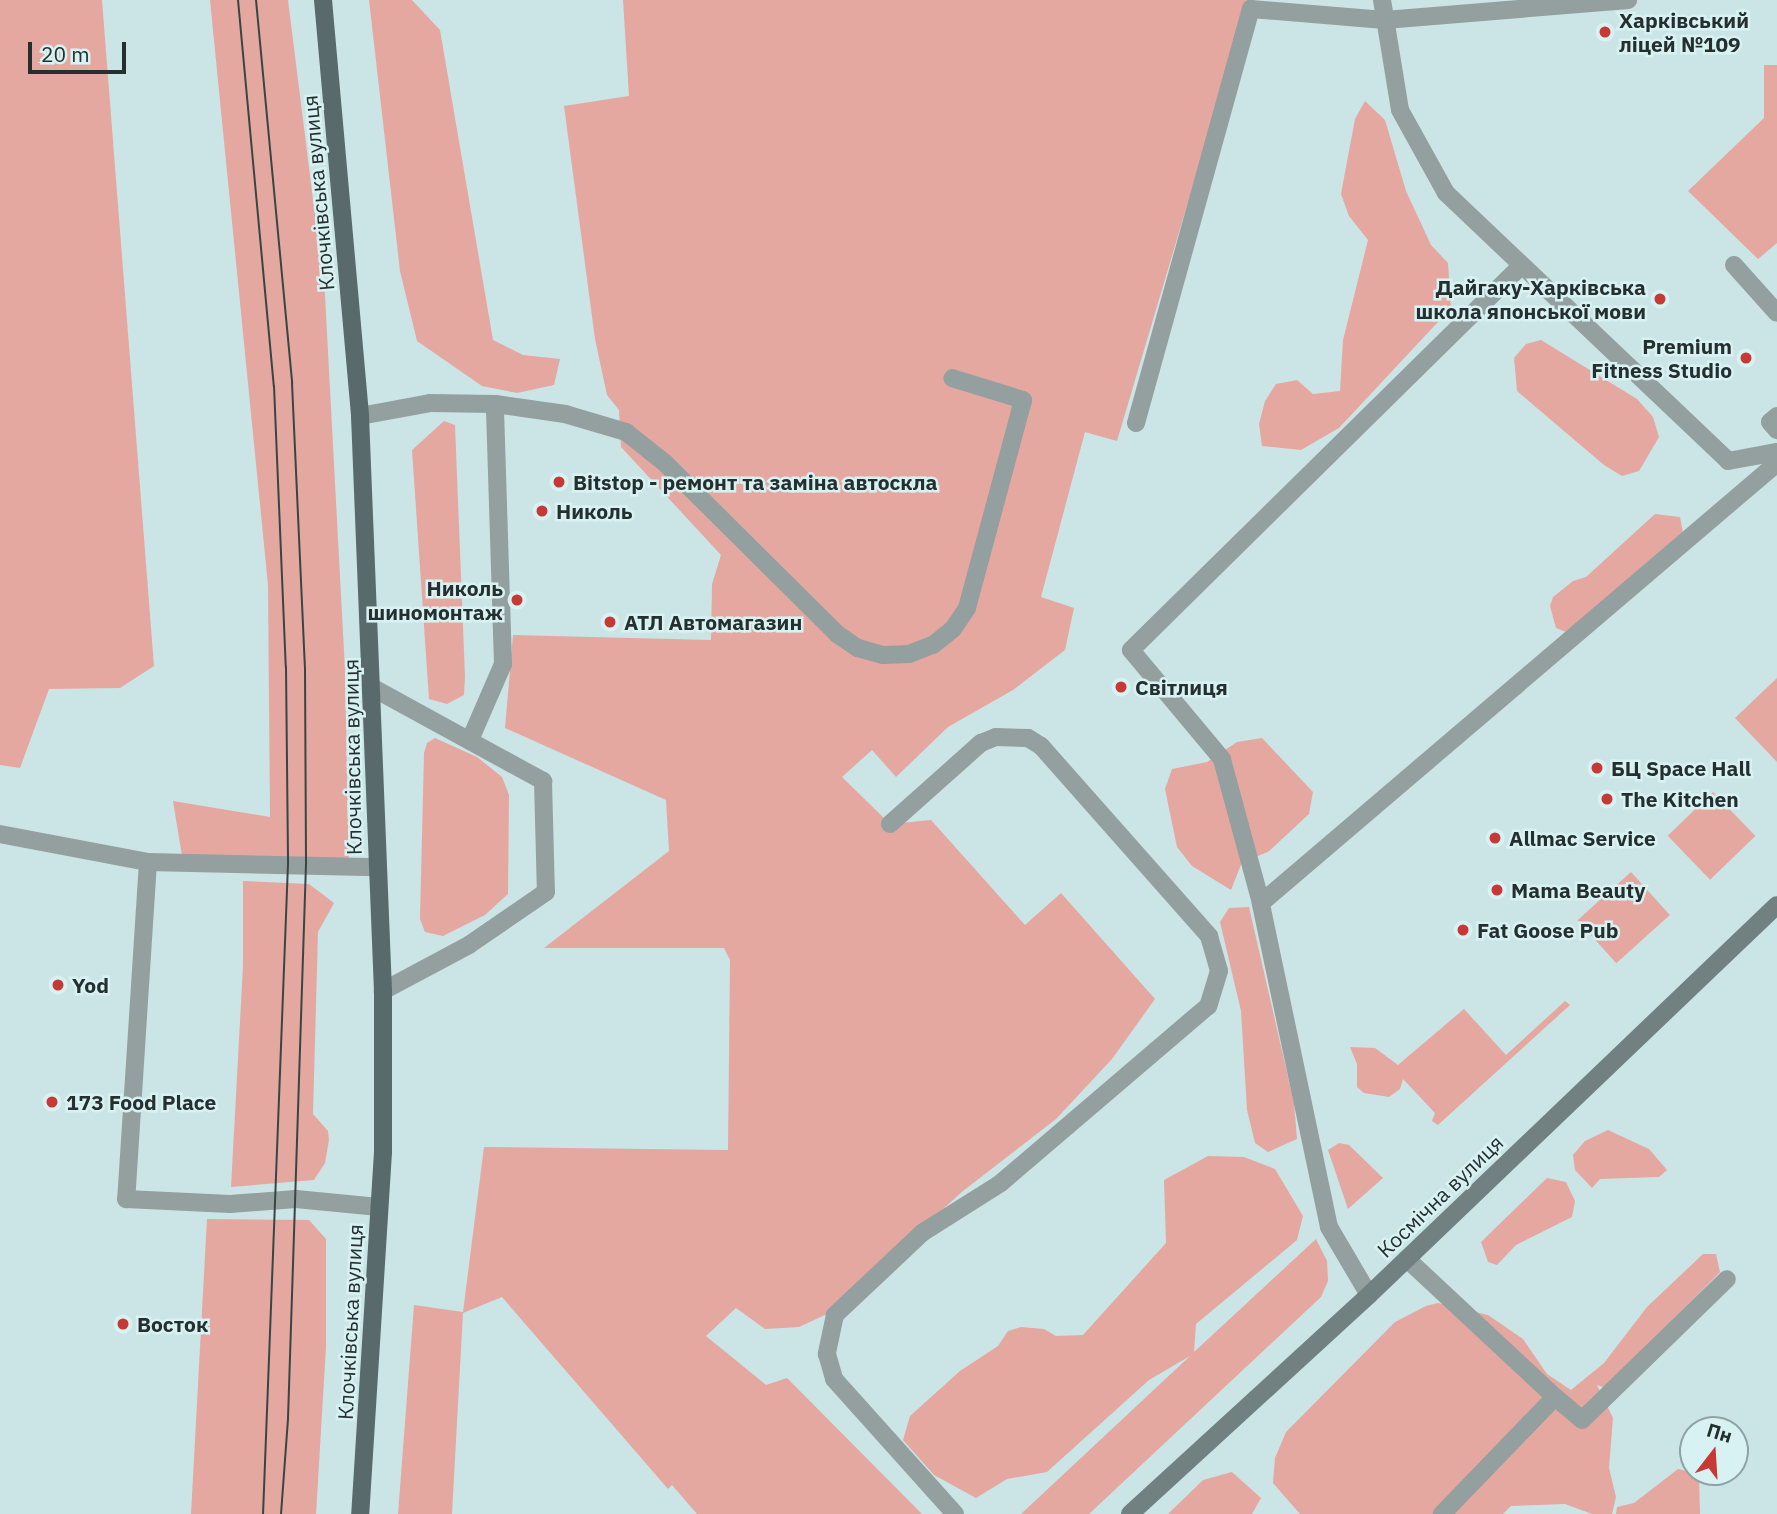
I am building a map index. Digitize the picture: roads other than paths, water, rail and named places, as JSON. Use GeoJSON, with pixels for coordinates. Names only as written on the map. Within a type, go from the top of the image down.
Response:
{"type":"FeatureCollection","features":[{"type":"Feature","properties":{"kind":"main road","name":"Клочківська вулиця"},"geometry":{"type":"LineString","coordinates":[[323,0],[360,416],[375,689],[377,867],[383,991],[379,1206],[360,1514]]}},
{"type":"Feature","properties":{"kind":"street"},"geometry":{"type":"LineString","coordinates":[[1382,0],[1400,110],[1446,193],[1728,461],[1777,452]]}},
{"type":"Feature","properties":{"kind":"street"},"geometry":{"type":"LineString","coordinates":[[1136,423],[1251,9],[1385,20],[1628,0]]}},
{"type":"Feature","properties":{"kind":"street"},"geometry":{"type":"LineString","coordinates":[[1734,265],[1777,313]]}},
{"type":"Feature","properties":{"kind":"street"},"geometry":{"type":"LineString","coordinates":[[1369,1295],[1329,1227],[1261,903],[1222,759],[1131,650],[1521,266]]}},
{"type":"Feature","properties":{"kind":"street"},"geometry":{"type":"LineString","coordinates":[[360,416],[430,403],[495,404],[565,414],[625,432],[665,463],[837,634],[858,648],[883,655],[909,654],[933,645],[953,629],[967,608],[1023,400],[952,378]]}},
{"type":"Feature","properties":{"kind":"street"},"geometry":{"type":"LineString","coordinates":[[470,740],[503,664],[495,404]]}},
{"type":"Feature","properties":{"kind":"street"},"geometry":{"type":"LineString","coordinates":[[1777,416],[1770,422],[1777,430]]}},
{"type":"Feature","properties":{"kind":"street"},"geometry":{"type":"LineString","coordinates":[[1261,903],[1777,463]]}},
{"type":"Feature","properties":{"kind":"street"},"geometry":{"type":"LineString","coordinates":[[375,689],[543,781],[545,892],[469,944],[383,991]]}},
{"type":"Feature","properties":{"kind":"street"},"geometry":{"type":"LineString","coordinates":[[890,824],[981,743],[1004,736],[1028,738],[1041,746],[1209,936],[1219,971],[1208,1006],[1001,1183],[922,1233],[835,1315],[827,1354],[834,1379],[955,1514]]}},
{"type":"Feature","properties":{"kind":"street"},"geometry":{"type":"LineString","coordinates":[[0,834],[148,862],[377,867]]}},
{"type":"Feature","properties":{"kind":"street"},"geometry":{"type":"LineString","coordinates":[[148,862],[126,1199],[230,1204],[296,1199],[379,1206]]}},
{"type":"Feature","properties":{"kind":"street","name":"Космічна вулиця"},"geometry":{"type":"LineString","coordinates":[[1129,1514],[1369,1295],[1777,905]]}},
{"type":"Feature","properties":{"kind":"street"},"geometry":{"type":"LineString","coordinates":[[1407,1259],[1582,1420],[1727,1279]]}},
{"type":"Feature","properties":{"kind":"street"},"geometry":{"type":"LineString","coordinates":[[1442,1514],[1555,1397]]}},
{"type":"Feature","properties":{"kind":"tram line"},"geometry":{"type":"LineString","coordinates":[[238,0],[274,386],[286,667],[288,864],[263,1514]]}},
{"type":"Feature","properties":{"kind":"tram line"},"geometry":{"type":"LineString","coordinates":[[256,0],[292,383],[305,669],[306,864],[288,1419],[281,1514]]}},
{"type":"Feature","properties":{"kind":"place","name":"Харківський ліцей №109"},"geometry":{"type":"Point","coordinates":[1605,32]}},
{"type":"Feature","properties":{"kind":"place","name":"Дайгаку-Харківська школа японської мови"},"geometry":{"type":"Point","coordinates":[1660,299]}},
{"type":"Feature","properties":{"kind":"place","name":"Premium Fitness Studio"},"geometry":{"type":"Point","coordinates":[1746,358]}},
{"type":"Feature","properties":{"kind":"place","name":"Bitstop - ремонт та заміна автоскла"},"geometry":{"type":"Point","coordinates":[559,482]}},
{"type":"Feature","properties":{"kind":"place","name":"Николь"},"geometry":{"type":"Point","coordinates":[542,511]}},
{"type":"Feature","properties":{"kind":"place","name":"Николь шиномонтаж"},"geometry":{"type":"Point","coordinates":[517,600]}},
{"type":"Feature","properties":{"kind":"place","name":"АТЛ Автомагазин"},"geometry":{"type":"Point","coordinates":[610,622]}},
{"type":"Feature","properties":{"kind":"place","name":"Світлиця"},"geometry":{"type":"Point","coordinates":[1121,687]}},
{"type":"Feature","properties":{"kind":"place","name":"БЦ Space Hall"},"geometry":{"type":"Point","coordinates":[1597,768]}},
{"type":"Feature","properties":{"kind":"place","name":"The Kitchen"},"geometry":{"type":"Point","coordinates":[1607,799]}},
{"type":"Feature","properties":{"kind":"place","name":"Allmac Service"},"geometry":{"type":"Point","coordinates":[1495,838]}},
{"type":"Feature","properties":{"kind":"place","name":"Mama Beauty"},"geometry":{"type":"Point","coordinates":[1497,890]}},
{"type":"Feature","properties":{"kind":"place","name":"Fat Goose Pub"},"geometry":{"type":"Point","coordinates":[1463,930]}},
{"type":"Feature","properties":{"kind":"place","name":"Yod"},"geometry":{"type":"Point","coordinates":[58,985]}},
{"type":"Feature","properties":{"kind":"place","name":"173 Food Place"},"geometry":{"type":"Point","coordinates":[52,1102]}},
{"type":"Feature","properties":{"kind":"place","name":"Восток"},"geometry":{"type":"Point","coordinates":[123,1324]}}]}
